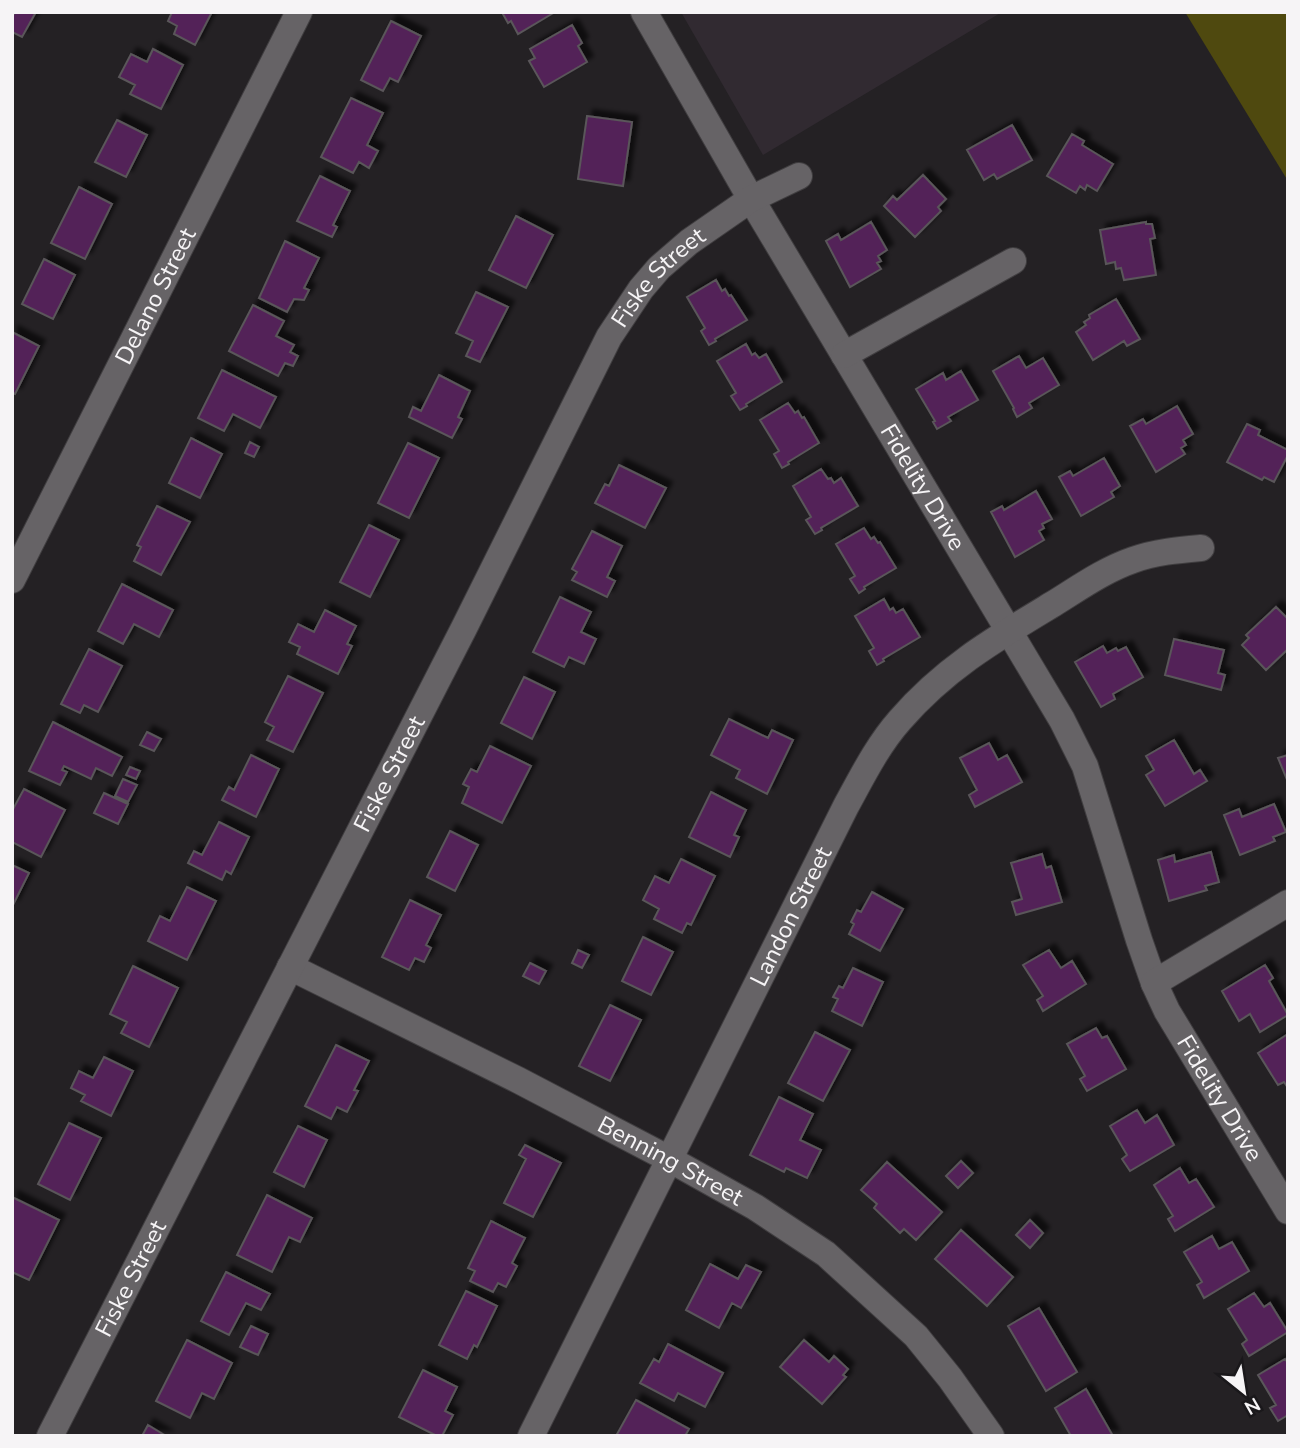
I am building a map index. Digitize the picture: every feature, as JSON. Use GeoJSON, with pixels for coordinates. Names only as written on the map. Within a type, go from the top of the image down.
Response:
{"type":"FeatureCollection","features":[{"type":"Feature","properties":{"kind":"street","name":"Delano Street"},"geometry":{"type":"LineString","coordinates":[[12,580],[299,12]]}},
{"type":"Feature","properties":{"kind":"street","name":"Fidelity Drive"},"geometry":{"type":"LineString","coordinates":[[644,12],[751,199],[1062,720],[1085,766],[1154,983],[1167,1011],[1288,1212]]}},
{"type":"Feature","properties":{"kind":"street","name":"Fiske Street"},"geometry":{"type":"LineString","coordinates":[[50,1436],[458,640],[610,337],[641,289],[659,268],[689,242],[751,199],[799,176]]}},
{"type":"Feature","properties":{"kind":"street"},"geometry":{"type":"LineString","coordinates":[[844,355],[1013,261]]}},
{"type":"Feature","properties":{"kind":"street","name":"Landon Street"},"geometry":{"type":"LineString","coordinates":[[530,1436],[871,760],[898,722],[929,688],[965,658],[1104,572],[1124,563],[1170,551],[1201,548]]}},
{"type":"Feature","properties":{"kind":"street"},"geometry":{"type":"LineString","coordinates":[[1154,983],[1288,903]]}},
{"type":"Feature","properties":{"kind":"street","name":"Benning Street"},"geometry":{"type":"LineString","coordinates":[[290,967],[668,1158],[755,1207],[826,1254],[916,1336],[991,1436]]}},
{"type":"Feature","properties":{"kind":"shaded area"},"geometry":{"type":"Polygon","coordinates":[[[681,12],[1002,12],[763,155],[681,12]]]}},
{"type":"Feature","properties":{"kind":"shaded area"},"geometry":{"type":"Polygon","coordinates":[[[1185,12],[1288,12],[1288,181],[1185,12]]]}},
{"type":"Feature","properties":{"kind":"building"},"geometry":{"type":"Polygon","coordinates":[[[15,12],[36,12],[22,37],[12,32],[12,17],[15,12]]]}},
{"type":"Feature","properties":{"kind":"building"},"geometry":{"type":"Polygon","coordinates":[[[172,12],[212,12],[195,45],[174,34],[177,26],[168,21],[172,12]]]}},
{"type":"Feature","properties":{"kind":"building"},"geometry":{"type":"Polygon","coordinates":[[[506,12],[555,12],[518,34],[511,21],[508,23],[503,14],[506,12]]]}},
{"type":"Feature","properties":{"kind":"building"},"geometry":{"type":"Polygon","coordinates":[[[391,21],[421,36],[398,82],[390,78],[383,91],[361,80],[391,21]]]}},
{"type":"Feature","properties":{"kind":"building"},"geometry":{"type":"Polygon","coordinates":[[[572,25],[582,43],[578,46],[587,62],[544,87],[529,61],[535,58],[530,49],[572,25]]]}},
{"type":"Feature","properties":{"kind":"building"},"geometry":{"type":"Polygon","coordinates":[[[153,49],[183,65],[161,109],[130,94],[135,85],[119,77],[131,54],[147,62],[153,49]]]}},
{"type":"Feature","properties":{"kind":"building"},"geometry":{"type":"Polygon","coordinates":[[[351,98],[383,113],[367,145],[378,151],[369,168],[359,162],[353,173],[321,157],[351,98]]]}},
{"type":"Feature","properties":{"kind":"building"},"geometry":{"type":"Polygon","coordinates":[[[587,116],[632,122],[623,186],[578,179],[587,116]]]}},
{"type":"Feature","properties":{"kind":"building"},"geometry":{"type":"Polygon","coordinates":[[[117,120],[147,135],[126,177],[95,162],[117,120]]]}},
{"type":"Feature","properties":{"kind":"building"},"geometry":{"type":"Polygon","coordinates":[[[1012,125],[1032,160],[997,179],[994,174],[984,180],[967,150],[1012,125]]]}},
{"type":"Feature","properties":{"kind":"building"},"geometry":{"type":"Polygon","coordinates":[[[1072,134],[1084,141],[1082,145],[1113,164],[1097,191],[1087,185],[1085,190],[1080,186],[1076,193],[1047,176],[1072,134]]]}},
{"type":"Feature","properties":{"kind":"building"},"geometry":{"type":"Polygon","coordinates":[[[923,175],[946,199],[938,207],[941,211],[915,237],[884,206],[893,196],[897,200],[923,175]]]}},
{"type":"Feature","properties":{"kind":"building"},"geometry":{"type":"Polygon","coordinates":[[[320,176],[350,191],[333,225],[337,227],[332,237],[297,221],[320,176]]]}},
{"type":"Feature","properties":{"kind":"building"},"geometry":{"type":"Polygon","coordinates":[[[79,187],[112,204],[85,259],[51,243],[79,187]]]}},
{"type":"Feature","properties":{"kind":"building"},"geometry":{"type":"Polygon","coordinates":[[[516,216],[553,235],[526,288],[489,270],[516,216]]]}},
{"type":"Feature","properties":{"kind":"building"},"geometry":{"type":"Polygon","coordinates":[[[871,222],[887,250],[878,256],[881,261],[877,263],[881,269],[850,287],[826,241],[838,234],[841,240],[871,222]]]}},
{"type":"Feature","properties":{"kind":"building"},"geometry":{"type":"Polygon","coordinates":[[[1146,222],[1152,224],[1155,238],[1150,239],[1156,275],[1124,280],[1121,268],[1116,269],[1115,262],[1106,264],[1100,230],[1146,222]]]}},
{"type":"Feature","properties":{"kind":"building"},"geometry":{"type":"Polygon","coordinates":[[[285,241],[319,258],[304,288],[309,290],[304,300],[294,299],[287,312],[259,298],[285,241]]]}},
{"type":"Feature","properties":{"kind":"building"},"geometry":{"type":"Polygon","coordinates":[[[44,259],[75,275],[53,319],[22,304],[44,259]]]}},
{"type":"Feature","properties":{"kind":"building"},"geometry":{"type":"Polygon","coordinates":[[[716,280],[722,291],[725,289],[729,296],[731,295],[747,320],[709,345],[701,331],[705,328],[687,297],[716,280]]]}},
{"type":"Feature","properties":{"kind":"building"},"geometry":{"type":"Polygon","coordinates":[[[476,292],[508,307],[480,362],[466,356],[473,341],[456,333],[476,292]]]}},
{"type":"Feature","properties":{"kind":"building"},"geometry":{"type":"Polygon","coordinates":[[[1116,299],[1140,339],[1127,346],[1124,341],[1093,360],[1076,332],[1086,325],[1084,322],[1090,318],[1089,315],[1116,299]]]}},
{"type":"Feature","properties":{"kind":"building"},"geometry":{"type":"Polygon","coordinates":[[[253,305],[284,321],[276,336],[294,345],[290,352],[298,356],[293,366],[285,363],[278,376],[229,351],[253,305]]]}},
{"type":"Feature","properties":{"kind":"building"},"geometry":{"type":"Polygon","coordinates":[[[12,332],[39,346],[15,394],[12,393],[12,332]]]}},
{"type":"Feature","properties":{"kind":"building"},"geometry":{"type":"Polygon","coordinates":[[[746,344],[752,355],[755,353],[759,358],[766,354],[782,382],[740,410],[731,396],[736,393],[717,361],[746,344]]]}},
{"type":"Feature","properties":{"kind":"building"},"geometry":{"type":"Polygon","coordinates":[[[1019,356],[1026,368],[1043,358],[1059,385],[1029,403],[1032,408],[1017,417],[993,371],[1019,356]]]}},
{"type":"Feature","properties":{"kind":"building"},"geometry":{"type":"Polygon","coordinates":[[[222,370],[276,397],[260,428],[233,414],[224,431],[198,418],[222,370]]]}},
{"type":"Feature","properties":{"kind":"building"},"geometry":{"type":"Polygon","coordinates":[[[961,371],[978,400],[948,417],[951,421],[937,429],[916,389],[943,373],[946,380],[961,371]]]}},
{"type":"Feature","properties":{"kind":"building"},"geometry":{"type":"Polygon","coordinates":[[[439,375],[470,391],[458,417],[462,419],[452,438],[409,417],[413,407],[421,411],[439,375]]]}},
{"type":"Feature","properties":{"kind":"building"},"geometry":{"type":"Polygon","coordinates":[[[788,403],[795,413],[798,411],[802,418],[804,417],[819,443],[782,468],[774,454],[779,451],[760,420],[788,403]]]}},
{"type":"Feature","properties":{"kind":"building"},"geometry":{"type":"Polygon","coordinates":[[[1177,406],[1193,434],[1183,440],[1186,445],[1181,448],[1185,454],[1156,472],[1130,426],[1143,419],[1146,424],[1177,406]]]}},
{"type":"Feature","properties":{"kind":"building"},"geometry":{"type":"Polygon","coordinates":[[[1247,424],[1260,430],[1258,435],[1288,450],[1274,482],[1264,477],[1262,480],[1227,462],[1247,424]]]}},
{"type":"Feature","properties":{"kind":"building"},"geometry":{"type":"Polygon","coordinates":[[[191,438],[222,454],[200,498],[169,483],[191,438]]]}},
{"type":"Feature","properties":{"kind":"building"},"geometry":{"type":"Polygon","coordinates":[[[250,442],[259,447],[254,457],[245,453],[250,442]]]}},
{"type":"Feature","properties":{"kind":"building"},"geometry":{"type":"Polygon","coordinates":[[[408,443],[439,458],[409,518],[378,503],[408,443]]]}},
{"type":"Feature","properties":{"kind":"building"},"geometry":{"type":"Polygon","coordinates":[[[1104,458],[1120,486],[1111,492],[1114,497],[1081,516],[1059,477],[1070,471],[1073,476],[1104,458]]]}},
{"type":"Feature","properties":{"kind":"building"},"geometry":{"type":"Polygon","coordinates":[[[619,465],[666,488],[645,528],[595,503],[605,484],[609,486],[619,465]]]}},
{"type":"Feature","properties":{"kind":"building"},"geometry":{"type":"Polygon","coordinates":[[[821,469],[834,483],[841,478],[858,506],[815,534],[806,520],[811,517],[793,486],[821,469]]]}},
{"type":"Feature","properties":{"kind":"building"},"geometry":{"type":"Polygon","coordinates":[[[1036,491],[1052,519],[1042,524],[1044,528],[1039,531],[1044,540],[1015,557],[991,512],[1002,506],[1004,510],[1036,491]]]}},
{"type":"Feature","properties":{"kind":"building"},"geometry":{"type":"Polygon","coordinates":[[[157,506],[190,522],[161,575],[134,561],[141,547],[137,545],[157,506]]]}},
{"type":"Feature","properties":{"kind":"building"},"geometry":{"type":"Polygon","coordinates":[[[369,525],[399,540],[370,597],[340,582],[369,525]]]}},
{"type":"Feature","properties":{"kind":"building"},"geometry":{"type":"Polygon","coordinates":[[[864,528],[871,539],[874,537],[880,542],[896,568],[864,587],[859,593],[850,579],[855,576],[836,544],[864,528]]]}},
{"type":"Feature","properties":{"kind":"building"},"geometry":{"type":"Polygon","coordinates":[[[592,531],[622,546],[607,577],[615,581],[607,597],[572,580],[577,572],[572,569],[592,531]]]}},
{"type":"Feature","properties":{"kind":"building"},"geometry":{"type":"Polygon","coordinates":[[[122,584],[173,610],[159,637],[134,624],[123,644],[98,631],[122,584]]]}},
{"type":"Feature","properties":{"kind":"building"},"geometry":{"type":"Polygon","coordinates":[[[560,597],[591,612],[581,632],[596,639],[584,664],[569,657],[564,667],[533,652],[560,597]]]}},
{"type":"Feature","properties":{"kind":"building"},"geometry":{"type":"Polygon","coordinates":[[[884,599],[890,610],[893,608],[896,613],[903,609],[920,637],[877,665],[869,651],[874,648],[855,616],[884,599]]]}},
{"type":"Feature","properties":{"kind":"building"},"geometry":{"type":"Polygon","coordinates":[[[1276,607],[1288,619],[1288,649],[1266,670],[1242,645],[1249,638],[1246,635],[1276,607]]]}},
{"type":"Feature","properties":{"kind":"building"},"geometry":{"type":"Polygon","coordinates":[[[325,610],[356,626],[347,644],[352,646],[338,674],[297,654],[300,647],[289,642],[298,624],[314,632],[325,610]]]}},
{"type":"Feature","properties":{"kind":"building"},"geometry":{"type":"Polygon","coordinates":[[[1174,639],[1224,650],[1218,673],[1225,675],[1221,690],[1165,675],[1174,639]]]}},
{"type":"Feature","properties":{"kind":"building"},"geometry":{"type":"Polygon","coordinates":[[[1103,646],[1107,653],[1126,647],[1143,677],[1113,694],[1115,699],[1101,707],[1075,662],[1103,646]]]}},
{"type":"Feature","properties":{"kind":"building"},"geometry":{"type":"Polygon","coordinates":[[[89,649],[122,666],[98,712],[84,705],[80,713],[61,704],[89,649]]]}},
{"type":"Feature","properties":{"kind":"building"},"geometry":{"type":"Polygon","coordinates":[[[288,676],[323,693],[293,752],[267,740],[274,727],[265,722],[288,676]]]}},
{"type":"Feature","properties":{"kind":"building"},"geometry":{"type":"Polygon","coordinates":[[[524,677],[555,692],[532,739],[501,723],[524,677]]]}},
{"type":"Feature","properties":{"kind":"building"},"geometry":{"type":"Polygon","coordinates":[[[729,719],[768,738],[772,730],[793,740],[767,794],[736,778],[740,770],[711,755],[729,719]]]}},
{"type":"Feature","properties":{"kind":"building"},"geometry":{"type":"Polygon","coordinates":[[[53,722],[122,757],[112,776],[96,768],[91,779],[64,766],[62,770],[67,772],[60,785],[29,771],[53,722]]]}},
{"type":"Feature","properties":{"kind":"building"},"geometry":{"type":"Polygon","coordinates":[[[147,732],[161,739],[154,751],[140,745],[147,732]]]}},
{"type":"Feature","properties":{"kind":"building"},"geometry":{"type":"Polygon","coordinates":[[[1174,740],[1194,774],[1200,770],[1207,781],[1165,806],[1146,775],[1154,770],[1146,756],[1174,740]]]}},
{"type":"Feature","properties":{"kind":"building"},"geometry":{"type":"Polygon","coordinates":[[[989,743],[998,760],[1007,755],[1022,782],[975,807],[969,795],[977,790],[960,758],[989,743]]]}},
{"type":"Feature","properties":{"kind":"building"},"geometry":{"type":"Polygon","coordinates":[[[490,746],[531,766],[502,823],[462,803],[469,787],[463,784],[471,769],[477,772],[490,746]]]}},
{"type":"Feature","properties":{"kind":"building"},"geometry":{"type":"Polygon","coordinates":[[[251,755],[279,769],[256,817],[222,800],[229,787],[234,790],[251,755]]]}},
{"type":"Feature","properties":{"kind":"building"},"geometry":{"type":"Polygon","coordinates":[[[1288,755],[1288,782],[1278,758],[1288,755]]]}},
{"type":"Feature","properties":{"kind":"building"},"geometry":{"type":"Polygon","coordinates":[[[130,767],[140,771],[136,779],[126,775],[130,767]]]}},
{"type":"Feature","properties":{"kind":"building"},"geometry":{"type":"Polygon","coordinates":[[[123,779],[137,785],[128,802],[115,796],[123,779]]]}},
{"type":"Feature","properties":{"kind":"building"},"geometry":{"type":"Polygon","coordinates":[[[24,789],[65,810],[41,857],[12,842],[12,811],[24,789]]]}},
{"type":"Feature","properties":{"kind":"building"},"geometry":{"type":"Polygon","coordinates":[[[711,792],[746,810],[734,835],[739,837],[730,857],[689,837],[711,792]]]}},
{"type":"Feature","properties":{"kind":"building"},"geometry":{"type":"Polygon","coordinates":[[[104,793],[128,804],[118,824],[94,813],[104,793]]]}},
{"type":"Feature","properties":{"kind":"building"},"geometry":{"type":"Polygon","coordinates":[[[1274,804],[1286,832],[1273,837],[1275,841],[1240,855],[1224,815],[1239,809],[1242,817],[1274,804]]]}},
{"type":"Feature","properties":{"kind":"building"},"geometry":{"type":"Polygon","coordinates":[[[219,822],[249,837],[231,874],[226,871],[222,880],[188,863],[194,851],[202,855],[219,822]]]}},
{"type":"Feature","properties":{"kind":"building"},"geometry":{"type":"Polygon","coordinates":[[[450,831],[478,845],[455,891],[427,877],[450,831]]]}},
{"type":"Feature","properties":{"kind":"building"},"geometry":{"type":"Polygon","coordinates":[[[1211,852],[1219,882],[1205,886],[1207,890],[1169,901],[1158,860],[1174,855],[1175,862],[1211,852]]]}},
{"type":"Feature","properties":{"kind":"building"},"geometry":{"type":"Polygon","coordinates":[[[1042,854],[1046,868],[1051,866],[1062,902],[1016,915],[1012,902],[1022,899],[1011,863],[1042,854]]]}},
{"type":"Feature","properties":{"kind":"building"},"geometry":{"type":"Polygon","coordinates":[[[681,859],[715,876],[691,925],[687,923],[682,933],[654,919],[659,909],[643,900],[655,876],[669,883],[681,859]]]}},
{"type":"Feature","properties":{"kind":"building"},"geometry":{"type":"Polygon","coordinates":[[[12,865],[29,873],[12,907],[12,865]]]}},
{"type":"Feature","properties":{"kind":"building"},"geometry":{"type":"Polygon","coordinates":[[[187,887],[216,901],[187,960],[148,941],[160,916],[170,921],[187,887]]]}},
{"type":"Feature","properties":{"kind":"building"},"geometry":{"type":"Polygon","coordinates":[[[872,892],[903,909],[880,951],[849,934],[857,910],[861,912],[872,892]]]}},
{"type":"Feature","properties":{"kind":"building"},"geometry":{"type":"Polygon","coordinates":[[[410,900],[441,915],[426,945],[431,948],[424,962],[415,958],[409,970],[382,957],[410,900]]]}},
{"type":"Feature","properties":{"kind":"building"},"geometry":{"type":"Polygon","coordinates":[[[643,937],[673,952],[651,995],[622,981],[643,937]]]}},
{"type":"Feature","properties":{"kind":"building"},"geometry":{"type":"Polygon","coordinates":[[[578,950],[589,955],[582,968],[572,963],[578,950]]]}},
{"type":"Feature","properties":{"kind":"building"},"geometry":{"type":"Polygon","coordinates":[[[1049,950],[1061,968],[1072,961],[1086,984],[1043,1011],[1037,1000],[1043,996],[1023,965],[1049,950]]]}},
{"type":"Feature","properties":{"kind":"building"},"geometry":{"type":"Polygon","coordinates":[[[530,963],[546,971],[539,984],[523,976],[530,963]]]}},
{"type":"Feature","properties":{"kind":"building"},"geometry":{"type":"Polygon","coordinates":[[[1265,965],[1273,978],[1269,981],[1288,1015],[1260,1032],[1250,1014],[1239,1021],[1222,991],[1265,965]]]}},
{"type":"Feature","properties":{"kind":"building"},"geometry":{"type":"Polygon","coordinates":[[[133,966],[178,988],[149,1047],[121,1033],[127,1022],[110,1014],[133,966]]]}},
{"type":"Feature","properties":{"kind":"building"},"geometry":{"type":"Polygon","coordinates":[[[853,968],[883,982],[862,1026],[832,1011],[838,999],[833,997],[839,986],[843,988],[853,968]]]}},
{"type":"Feature","properties":{"kind":"building"},"geometry":{"type":"Polygon","coordinates":[[[610,1005],[641,1020],[610,1081],[579,1066],[610,1005]]]}},
{"type":"Feature","properties":{"kind":"building"},"geometry":{"type":"Polygon","coordinates":[[[1096,1028],[1102,1038],[1107,1036],[1126,1069],[1087,1091],[1080,1079],[1085,1076],[1067,1044],[1096,1028]]]}},
{"type":"Feature","properties":{"kind":"building"},"geometry":{"type":"Polygon","coordinates":[[[815,1032],[850,1050],[823,1101],[788,1083],[815,1032]]]}},
{"type":"Feature","properties":{"kind":"building"},"geometry":{"type":"Polygon","coordinates":[[[1288,1034],[1288,1088],[1284,1082],[1278,1085],[1258,1053],[1288,1034]]]}},
{"type":"Feature","properties":{"kind":"building"},"geometry":{"type":"Polygon","coordinates":[[[336,1045],[369,1061],[354,1090],[358,1091],[347,1112],[337,1107],[331,1119],[305,1106],[336,1045]]]}},
{"type":"Feature","properties":{"kind":"building"},"geometry":{"type":"Polygon","coordinates":[[[104,1057],[133,1071],[111,1116],[81,1101],[85,1095],[71,1088],[79,1071],[93,1078],[104,1057]]]}},
{"type":"Feature","properties":{"kind":"building"},"geometry":{"type":"Polygon","coordinates":[[[779,1097],[813,1114],[800,1140],[821,1150],[807,1178],[786,1168],[784,1172],[750,1155],[779,1097]]]}},
{"type":"Feature","properties":{"kind":"building"},"geometry":{"type":"Polygon","coordinates":[[[1137,1110],[1145,1123],[1157,1115],[1174,1145],[1130,1171],[1122,1159],[1127,1155],[1110,1126],[1137,1110]]]}},
{"type":"Feature","properties":{"kind":"building"},"geometry":{"type":"Polygon","coordinates":[[[69,1123],[101,1138],[70,1200],[38,1184],[69,1123]]]}},
{"type":"Feature","properties":{"kind":"building"},"geometry":{"type":"Polygon","coordinates":[[[298,1126],[327,1140],[304,1187],[274,1172],[298,1126]]]}},
{"type":"Feature","properties":{"kind":"building"},"geometry":{"type":"Polygon","coordinates":[[[525,1145],[561,1163],[533,1217],[504,1203],[526,1159],[519,1155],[525,1145]]]}},
{"type":"Feature","properties":{"kind":"building"},"geometry":{"type":"Polygon","coordinates":[[[961,1161],[973,1173],[958,1188],[946,1176],[961,1161]]]}},
{"type":"Feature","properties":{"kind":"building"},"geometry":{"type":"Polygon","coordinates":[[[887,1162],[942,1212],[916,1240],[904,1229],[900,1233],[874,1208],[877,1204],[861,1190],[887,1162]]]}},
{"type":"Feature","properties":{"kind":"building"},"geometry":{"type":"Polygon","coordinates":[[[1180,1168],[1189,1183],[1196,1179],[1214,1207],[1175,1231],[1168,1219],[1173,1216],[1154,1185],[1180,1168]]]}},
{"type":"Feature","properties":{"kind":"building"},"geometry":{"type":"Polygon","coordinates":[[[267,1195],[312,1218],[300,1242],[289,1237],[272,1272],[237,1255],[267,1195]]]}},
{"type":"Feature","properties":{"kind":"building"},"geometry":{"type":"Polygon","coordinates":[[[12,1197],[59,1220],[29,1280],[12,1272],[12,1197]]]}},
{"type":"Feature","properties":{"kind":"building"},"geometry":{"type":"Polygon","coordinates":[[[1030,1220],[1043,1233],[1030,1248],[1016,1235],[1030,1220]]]}},
{"type":"Feature","properties":{"kind":"building"},"geometry":{"type":"Polygon","coordinates":[[[491,1221],[525,1238],[512,1263],[517,1266],[506,1287],[498,1283],[493,1292],[470,1281],[475,1271],[468,1268],[491,1221]]]}},
{"type":"Feature","properties":{"kind":"building"},"geometry":{"type":"Polygon","coordinates":[[[961,1230],[1013,1277],[987,1306],[935,1259],[961,1230]]]}},
{"type":"Feature","properties":{"kind":"building"},"geometry":{"type":"Polygon","coordinates":[[[1212,1236],[1219,1249],[1232,1242],[1249,1271],[1204,1298],[1197,1285],[1202,1282],[1184,1252],[1212,1236]]]}},
{"type":"Feature","properties":{"kind":"building"},"geometry":{"type":"Polygon","coordinates":[[[710,1264],[738,1279],[746,1265],[761,1272],[741,1308],[732,1303],[719,1328],[686,1310],[710,1264]]]}},
{"type":"Feature","properties":{"kind":"building"},"geometry":{"type":"Polygon","coordinates":[[[226,1272],[270,1294],[261,1310],[246,1303],[229,1335],[201,1321],[226,1272]]]}},
{"type":"Feature","properties":{"kind":"building"},"geometry":{"type":"Polygon","coordinates":[[[466,1291],[497,1306],[477,1347],[474,1345],[467,1359],[439,1345],[466,1291]]]}},
{"type":"Feature","properties":{"kind":"building"},"geometry":{"type":"Polygon","coordinates":[[[1254,1293],[1264,1307],[1270,1303],[1288,1332],[1249,1356],[1242,1344],[1247,1340],[1228,1309],[1254,1293]]]}},
{"type":"Feature","properties":{"kind":"building"},"geometry":{"type":"Polygon","coordinates":[[[1039,1308],[1077,1372],[1046,1391],[1008,1326],[1039,1308]]]}},
{"type":"Feature","properties":{"kind":"building"},"geometry":{"type":"Polygon","coordinates":[[[251,1326],[268,1334],[258,1355],[240,1347],[251,1326]]]}},
{"type":"Feature","properties":{"kind":"building"},"geometry":{"type":"Polygon","coordinates":[[[187,1340],[232,1363],[214,1399],[202,1393],[190,1418],[156,1401],[187,1340]]]}},
{"type":"Feature","properties":{"kind":"building"},"geometry":{"type":"Polygon","coordinates":[[[804,1340],[829,1362],[834,1356],[848,1369],[843,1375],[846,1377],[822,1404],[780,1367],[804,1340]]]}},
{"type":"Feature","properties":{"kind":"building"},"geometry":{"type":"Polygon","coordinates":[[[668,1344],[723,1373],[705,1407],[678,1393],[674,1401],[640,1383],[654,1359],[659,1362],[668,1344]]]}},
{"type":"Feature","properties":{"kind":"building"},"geometry":{"type":"Polygon","coordinates":[[[1285,1359],[1288,1363],[1288,1415],[1278,1421],[1270,1408],[1276,1405],[1258,1375],[1285,1359]]]}},
{"type":"Feature","properties":{"kind":"building"},"geometry":{"type":"Polygon","coordinates":[[[423,1370],[457,1387],[445,1411],[453,1415],[442,1436],[399,1417],[423,1370]]]}},
{"type":"Feature","properties":{"kind":"building"},"geometry":{"type":"Polygon","coordinates":[[[1086,1389],[1113,1436],[1071,1436],[1055,1408],[1086,1389]]]}},
{"type":"Feature","properties":{"kind":"building"},"geometry":{"type":"Polygon","coordinates":[[[636,1400],[689,1429],[685,1436],[616,1436],[636,1400]]]}},
{"type":"Feature","properties":{"kind":"building"},"geometry":{"type":"Polygon","coordinates":[[[148,1425],[166,1436],[142,1436],[148,1425]]]}}]}
